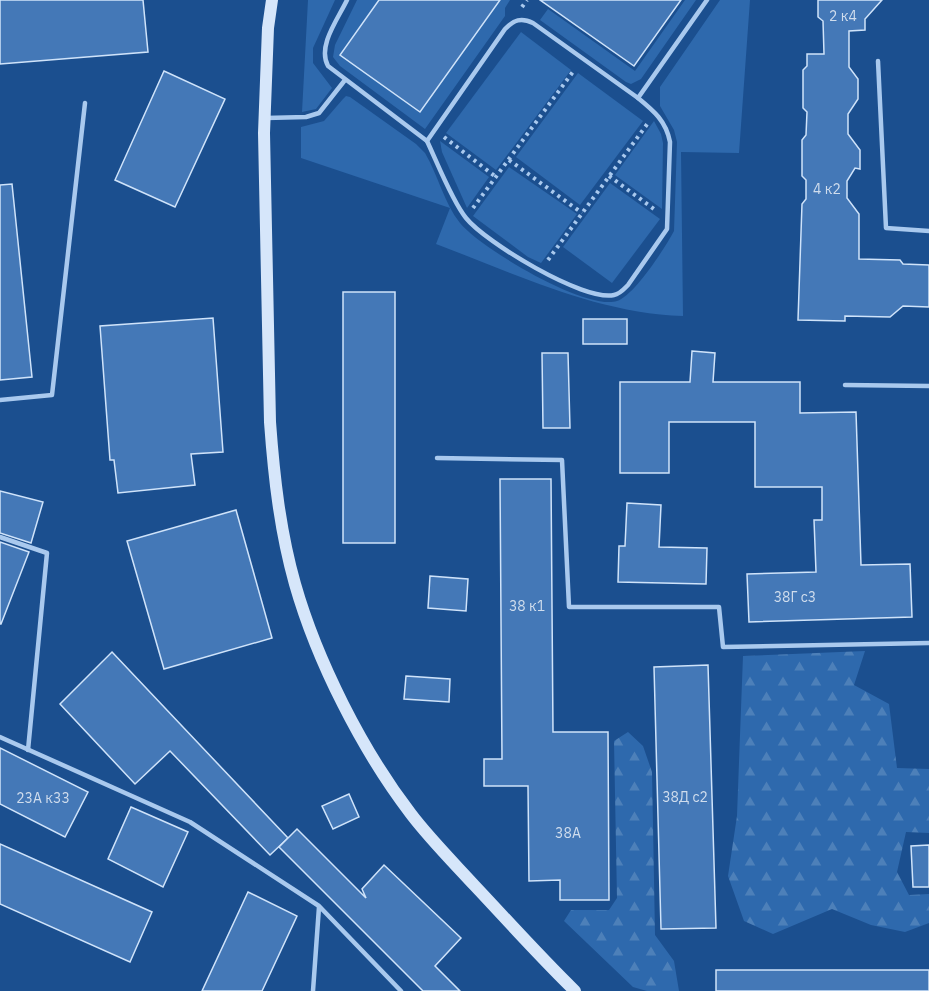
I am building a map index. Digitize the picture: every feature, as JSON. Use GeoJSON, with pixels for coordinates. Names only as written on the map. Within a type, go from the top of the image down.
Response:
{"type":"FeatureCollection","features":[{"type":"Feature","properties":{"kind":"street"},"geometry":{"type":"LineString","coordinates":[[272,0],[268,28],[265,118],[269,411],[273,469],[281,525],[305,616],[361,739],[412,816],[528,944],[575,991]]}},
{"type":"Feature","properties":{"kind":"lane"},"geometry":{"type":"LineString","coordinates":[[347,0],[324,50],[324,59],[328,66],[427,141],[466,218],[524,263],[586,291],[614,295],[628,285],[662,240],[667,229],[670,142],[665,125],[638,98],[526,19],[518,19],[505,29],[427,141]]}},
{"type":"Feature","properties":{"kind":"lane"},"geometry":{"type":"LineString","coordinates":[[638,98],[707,0]]}},
{"type":"Feature","properties":{"kind":"lane"},"geometry":{"type":"LineString","coordinates":[[878,61],[886,228],[929,231]]}},
{"type":"Feature","properties":{"kind":"lane"},"geometry":{"type":"LineString","coordinates":[[265,118],[306,117],[319,113],[345,80]]}},
{"type":"Feature","properties":{"kind":"lane"},"geometry":{"type":"LineString","coordinates":[[0,400],[52,395],[85,103]]}},
{"type":"Feature","properties":{"kind":"lane"},"geometry":{"type":"LineString","coordinates":[[845,385],[929,386]]}},
{"type":"Feature","properties":{"kind":"lane"},"geometry":{"type":"LineString","coordinates":[[437,458],[562,460],[569,607],[719,607],[723,647],[929,643]]}},
{"type":"Feature","properties":{"kind":"lane"},"geometry":{"type":"LineString","coordinates":[[0,537],[47,554],[28,750]]}},
{"type":"Feature","properties":{"kind":"lane"},"geometry":{"type":"LineString","coordinates":[[0,737],[190,822],[319,906],[401,991]]}},
{"type":"Feature","properties":{"kind":"lane"},"geometry":{"type":"LineString","coordinates":[[313,991],[319,906]]}},
{"type":"Feature","properties":{"kind":"path"},"geometry":{"type":"LineString","coordinates":[[466,218],[582,59]]}},
{"type":"Feature","properties":{"kind":"path"},"geometry":{"type":"LineString","coordinates":[[541,270],[655,113]]}},
{"type":"Feature","properties":{"kind":"path"},"geometry":{"type":"LineString","coordinates":[[434,130],[496,177]]}},
{"type":"Feature","properties":{"kind":"path"},"geometry":{"type":"LineString","coordinates":[[509,160],[582,213]]}},
{"type":"Feature","properties":{"kind":"path"},"geometry":{"type":"LineString","coordinates":[[609,176],[668,220]]}},
{"type":"Feature","properties":{"kind":"green space"},"geometry":{"type":"Polygon","coordinates":[[[308,0],[335,0],[313,48],[313,63],[332,88],[316,109],[302,112],[308,0]]]}},
{"type":"Feature","properties":{"kind":"green space"},"geometry":{"type":"Polygon","coordinates":[[[357,0],[379,0],[340,55],[420,112],[500,0],[510,0],[505,8],[505,16],[425,129],[340,66],[333,57],[335,45],[357,0]]]}},
{"type":"Feature","properties":{"kind":"green space"},"geometry":{"type":"Polygon","coordinates":[[[685,0],[696,0],[641,79],[631,84],[540,20],[548,9],[635,71],[685,0]]]}},
{"type":"Feature","properties":{"kind":"green space"},"geometry":{"type":"Polygon","coordinates":[[[720,0],[750,0],[739,153],[681,152],[683,316],[619,308],[588,300],[436,244],[450,208],[301,158],[301,127],[324,121],[346,96],[350,97],[416,144],[425,153],[454,215],[471,234],[510,261],[559,287],[582,297],[602,302],[617,301],[640,281],[674,231],[677,142],[674,130],[660,106],[660,87],[720,0]]]}},
{"type":"Feature","properties":{"kind":"green space"},"geometry":{"type":"Polygon","coordinates":[[[521,32],[571,70],[496,170],[446,133],[521,32]]]}},
{"type":"Feature","properties":{"kind":"green space"},"geometry":{"type":"Polygon","coordinates":[[[578,73],[643,121],[580,205],[516,157],[578,73]]]}},
{"type":"Feature","properties":{"kind":"green space"},"geometry":{"type":"Polygon","coordinates":[[[654,121],[663,143],[662,209],[615,175],[654,121]]]}},
{"type":"Feature","properties":{"kind":"green space"},"geometry":{"type":"Polygon","coordinates":[[[440,141],[489,177],[467,208],[442,152],[440,141]]]}},
{"type":"Feature","properties":{"kind":"green space"},"geometry":{"type":"Polygon","coordinates":[[[509,167],[577,214],[541,263],[528,257],[473,216],[509,167]]]}},
{"type":"Feature","properties":{"kind":"green space"},"geometry":{"type":"Polygon","coordinates":[[[610,183],[660,219],[612,283],[563,247],[610,183]]]}},
{"type":"Feature","properties":{"kind":"green space"},"geometry":{"type":"Polygon","coordinates":[[[865,651],[854,685],[889,704],[897,768],[929,769],[929,833],[906,832],[897,872],[909,895],[929,894],[929,923],[905,932],[871,925],[832,909],[773,934],[744,921],[728,876],[737,816],[743,656],[865,651]]]}},
{"type":"Feature","properties":{"kind":"green space"},"geometry":{"type":"Polygon","coordinates":[[[628,732],[643,746],[652,772],[655,935],[674,961],[679,991],[647,991],[633,987],[564,921],[571,910],[609,910],[617,898],[614,741],[628,732]]]}},
{"type":"Feature","properties":{"kind":"building"},"geometry":{"type":"Polygon","coordinates":[[[0,0],[143,0],[148,52],[0,64],[0,0]]]}},
{"type":"Feature","properties":{"kind":"building"},"geometry":{"type":"Polygon","coordinates":[[[379,0],[500,0],[420,112],[340,55],[379,0]]]}},
{"type":"Feature","properties":{"kind":"building"},"geometry":{"type":"Polygon","coordinates":[[[540,0],[681,0],[634,66],[540,0]]]}},
{"type":"Feature","properties":{"kind":"building"},"geometry":{"type":"Polygon","coordinates":[[[818,0],[882,0],[865,19],[865,30],[849,31],[849,67],[858,79],[858,99],[848,114],[848,134],[860,150],[860,169],[855,168],[847,181],[847,198],[859,214],[859,259],[900,260],[903,264],[929,265],[929,307],[903,306],[890,317],[845,316],[845,321],[798,320],[802,204],[806,199],[806,180],[802,176],[802,140],[806,135],[807,112],[803,108],[803,70],[807,66],[807,54],[824,54],[823,21],[818,17],[818,0]]]}},
{"type":"Feature","properties":{"kind":"building"},"geometry":{"type":"Polygon","coordinates":[[[164,71],[225,99],[175,207],[115,180],[164,71]]]}},
{"type":"Feature","properties":{"kind":"building"},"geometry":{"type":"Polygon","coordinates":[[[12,184],[32,377],[0,380],[0,185],[12,184]]]}},
{"type":"Feature","properties":{"kind":"building"},"geometry":{"type":"Polygon","coordinates":[[[343,292],[395,292],[395,543],[343,543],[343,292]]]}},
{"type":"Feature","properties":{"kind":"building"},"geometry":{"type":"Polygon","coordinates":[[[213,318],[223,452],[191,454],[195,485],[118,493],[114,460],[110,460],[100,326],[213,318]]]}},
{"type":"Feature","properties":{"kind":"building"},"geometry":{"type":"Polygon","coordinates":[[[583,319],[627,319],[627,344],[583,344],[583,319]]]}},
{"type":"Feature","properties":{"kind":"building"},"geometry":{"type":"Polygon","coordinates":[[[692,351],[715,353],[713,382],[800,382],[800,413],[856,412],[861,565],[910,564],[912,617],[749,622],[747,574],[816,572],[814,520],[822,520],[822,487],[755,487],[755,422],[669,422],[669,473],[620,473],[620,382],[690,382],[692,351]]]}},
{"type":"Feature","properties":{"kind":"building"},"geometry":{"type":"Polygon","coordinates":[[[542,353],[568,353],[570,428],[543,428],[542,353]]]}},
{"type":"Feature","properties":{"kind":"building"},"geometry":{"type":"Polygon","coordinates":[[[500,479],[551,479],[553,732],[608,732],[609,900],[560,900],[560,880],[529,881],[528,786],[484,786],[484,759],[502,759],[500,479]]]}},
{"type":"Feature","properties":{"kind":"building"},"geometry":{"type":"Polygon","coordinates":[[[0,491],[43,502],[31,543],[0,533],[0,491]]]}},
{"type":"Feature","properties":{"kind":"building"},"geometry":{"type":"Polygon","coordinates":[[[627,503],[661,505],[659,547],[707,548],[706,584],[618,582],[619,546],[625,546],[627,503]]]}},
{"type":"Feature","properties":{"kind":"building"},"geometry":{"type":"Polygon","coordinates":[[[236,510],[272,638],[164,669],[127,541],[236,510]]]}},
{"type":"Feature","properties":{"kind":"building"},"geometry":{"type":"Polygon","coordinates":[[[0,542],[29,552],[1,624],[0,624],[0,542]]]}},
{"type":"Feature","properties":{"kind":"building"},"geometry":{"type":"Polygon","coordinates":[[[430,576],[468,579],[466,611],[428,608],[430,576]]]}},
{"type":"Feature","properties":{"kind":"building"},"geometry":{"type":"Polygon","coordinates":[[[112,652],[288,838],[270,855],[170,751],[135,784],[60,704],[112,652]]]}},
{"type":"Feature","properties":{"kind":"building"},"geometry":{"type":"Polygon","coordinates":[[[708,665],[716,928],[661,929],[654,667],[708,665]]]}},
{"type":"Feature","properties":{"kind":"building"},"geometry":{"type":"Polygon","coordinates":[[[406,676],[450,679],[449,702],[404,699],[406,676]]]}},
{"type":"Feature","properties":{"kind":"building"},"geometry":{"type":"Polygon","coordinates":[[[0,748],[88,792],[65,837],[0,804],[0,748]]]}},
{"type":"Feature","properties":{"kind":"building"},"geometry":{"type":"Polygon","coordinates":[[[349,794],[359,817],[333,829],[322,806],[349,794]]]}},
{"type":"Feature","properties":{"kind":"building"},"geometry":{"type":"Polygon","coordinates":[[[131,807],[188,832],[163,887],[108,859],[131,807]]]}},
{"type":"Feature","properties":{"kind":"building"},"geometry":{"type":"Polygon","coordinates":[[[297,829],[366,898],[362,889],[384,865],[461,938],[435,966],[460,991],[423,991],[279,847],[297,829]]]}},
{"type":"Feature","properties":{"kind":"building"},"geometry":{"type":"Polygon","coordinates":[[[0,844],[152,912],[130,962],[0,904],[0,844]]]}},
{"type":"Feature","properties":{"kind":"building"},"geometry":{"type":"Polygon","coordinates":[[[929,845],[929,887],[913,887],[911,846],[929,845]]]}},
{"type":"Feature","properties":{"kind":"building"},"geometry":{"type":"Polygon","coordinates":[[[248,892],[297,916],[262,991],[202,991],[248,892]]]}},
{"type":"Feature","properties":{"kind":"building"},"geometry":{"type":"Polygon","coordinates":[[[716,970],[929,970],[929,991],[716,991],[716,970]]]}}]}
